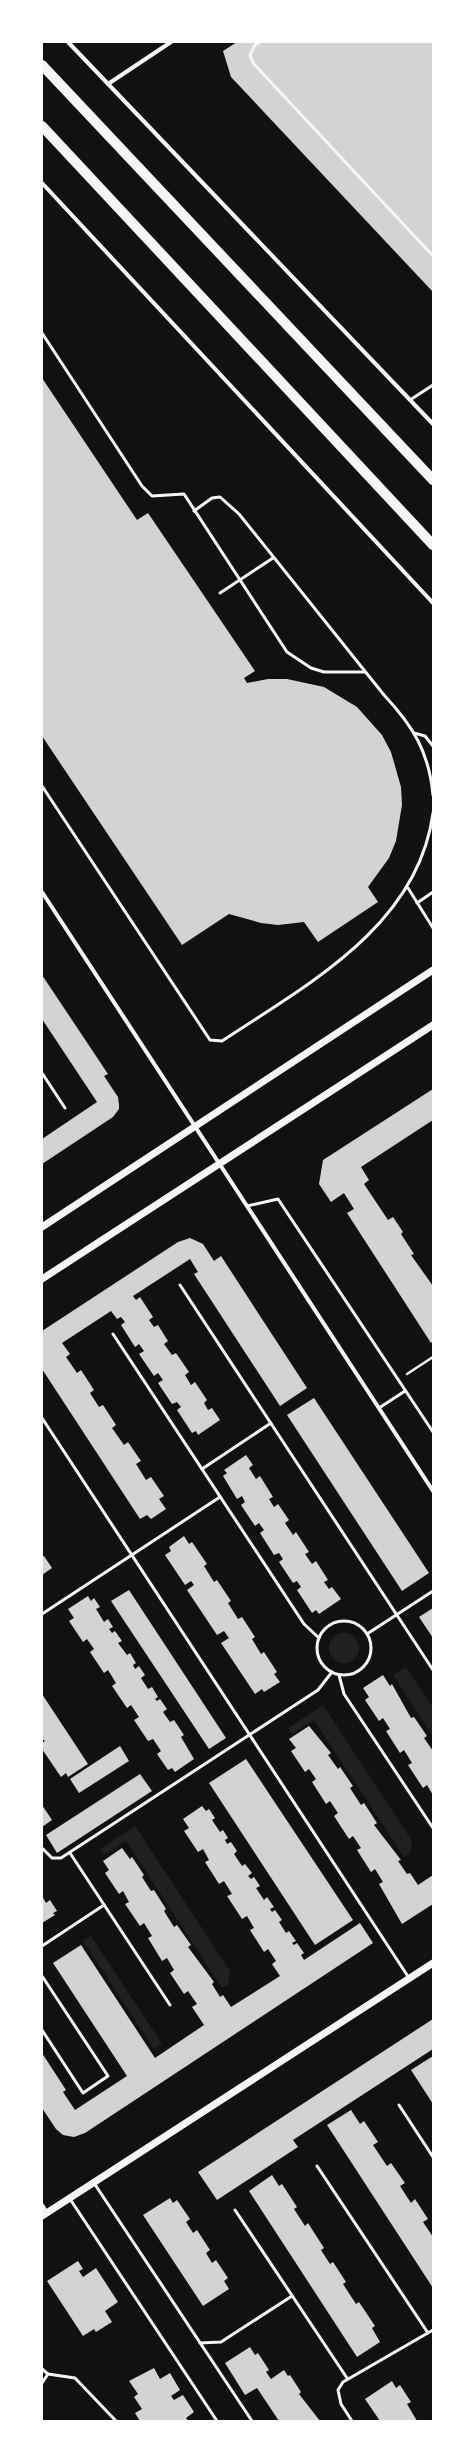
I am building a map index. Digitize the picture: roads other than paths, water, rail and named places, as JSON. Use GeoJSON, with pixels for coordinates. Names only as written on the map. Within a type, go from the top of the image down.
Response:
{"type":"FeatureCollection","features":[{"type":"Feature","properties":{"kind":"main road"},"geometry":{"type":"LineString","coordinates":[[42,65],[433,480]]}},
{"type":"Feature","properties":{"kind":"main road"},"geometry":{"type":"LineString","coordinates":[[42,126],[433,545]]}},
{"type":"Feature","properties":{"kind":"street"},"geometry":{"type":"LineString","coordinates":[[68,42],[433,424]]}},
{"type":"Feature","properties":{"kind":"street"},"geometry":{"type":"LineString","coordinates":[[108,84],[171,42]]}},
{"type":"Feature","properties":{"kind":"street"},"geometry":{"type":"LineString","coordinates":[[42,183],[433,603]]}},
{"type":"Feature","properties":{"kind":"street"},"geometry":{"type":"LineString","coordinates":[[42,892],[433,1491]]}},
{"type":"Feature","properties":{"kind":"street"},"geometry":{"type":"LineString","coordinates":[[42,1227],[433,970]]}},
{"type":"Feature","properties":{"kind":"street"},"geometry":{"type":"LineString","coordinates":[[42,1279],[433,1025]]}},
{"type":"Feature","properties":{"kind":"street"},"geometry":{"type":"LineString","coordinates":[[42,2205],[44,2215],[433,1963]]}},
{"type":"Feature","properties":{"kind":"lane"},"geometry":{"type":"LineString","coordinates":[[260,42],[255,45],[250,55],[253,64],[433,256]]}},
{"type":"Feature","properties":{"kind":"lane"},"geometry":{"type":"LineString","coordinates":[[42,334],[142,486],[152,496],[184,494],[287,652],[311,668],[324,672],[365,672]]}},
{"type":"Feature","properties":{"kind":"lane"},"geometry":{"type":"LineString","coordinates":[[410,400],[433,385]]}},
{"type":"Feature","properties":{"kind":"lane"},"geometry":{"type":"LineString","coordinates":[[194,511],[212,498],[220,497],[239,514],[365,672],[405,718],[421,745],[431,775],[433,795]]}},
{"type":"Feature","properties":{"kind":"lane"},"geometry":{"type":"LineString","coordinates":[[220,593],[274,558]]}},
{"type":"Feature","properties":{"kind":"lane"},"geometry":{"type":"LineString","coordinates":[[414,732],[425,736],[433,746]]}},
{"type":"Feature","properties":{"kind":"lane"},"geometry":{"type":"LineString","coordinates":[[42,786],[210,1040],[222,1041],[332,968],[387,915],[408,888],[419,867],[430,837],[433,813]]}},
{"type":"Feature","properties":{"kind":"lane"},"geometry":{"type":"LineString","coordinates":[[408,888],[433,928]]}},
{"type":"Feature","properties":{"kind":"lane"},"geometry":{"type":"LineString","coordinates":[[417,903],[433,892]]}},
{"type":"Feature","properties":{"kind":"lane"},"geometry":{"type":"LineString","coordinates":[[42,1073],[65,1108]]}},
{"type":"Feature","properties":{"kind":"lane"},"geometry":{"type":"LineString","coordinates":[[247,1206],[278,1199],[433,1432]]}},
{"type":"Feature","properties":{"kind":"lane"},"geometry":{"type":"LineString","coordinates":[[180,1286],[433,1670]]}},
{"type":"Feature","properties":{"kind":"lane"},"geometry":{"type":"LineString","coordinates":[[113,1334],[304,1624],[319,1638]]}},
{"type":"Feature","properties":{"kind":"lane"},"geometry":{"type":"LineString","coordinates":[[379,1408],[406,1390]]}},
{"type":"Feature","properties":{"kind":"lane"},"geometry":{"type":"LineString","coordinates":[[42,1418],[409,1978]]}},
{"type":"Feature","properties":{"kind":"lane"},"geometry":{"type":"LineString","coordinates":[[202,1469],[271,1423]]}},
{"type":"Feature","properties":{"kind":"lane"},"geometry":{"type":"LineString","coordinates":[[42,1614],[220,1497]]}},
{"type":"Feature","properties":{"kind":"lane"},"geometry":{"type":"LineString","coordinates":[[367,1634],[433,1591]]}},
{"type":"Feature","properties":{"kind":"lane"},"geometry":{"type":"LineString","coordinates":[[345,1621],[358,1625],[367,1634],[370,1643],[368,1661],[355,1673],[339,1675],[332,1672],[320,1661],[317,1646],[319,1638],[329,1625],[345,1621]]}},
{"type":"Feature","properties":{"kind":"lane"},"geometry":{"type":"LineString","coordinates":[[42,1848],[52,1858],[61,1858],[70,1853],[318,1690],[332,1672]]}},
{"type":"Feature","properties":{"kind":"lane"},"geometry":{"type":"LineString","coordinates":[[339,1675],[344,1694],[433,1828]]}},
{"type":"Feature","properties":{"kind":"lane"},"geometry":{"type":"LineString","coordinates":[[70,1853],[170,2006]]}},
{"type":"Feature","properties":{"kind":"lane"},"geometry":{"type":"LineString","coordinates":[[42,1946],[104,1905]]}},
{"type":"Feature","properties":{"kind":"lane"},"geometry":{"type":"LineString","coordinates":[[42,1976],[108,2076],[83,2093],[42,2030]]}},
{"type":"Feature","properties":{"kind":"lane"},"geometry":{"type":"LineString","coordinates":[[398,2105],[433,2157]]}},
{"type":"Feature","properties":{"kind":"lane"},"geometry":{"type":"LineString","coordinates":[[317,2166],[428,2332]]}},
{"type":"Feature","properties":{"kind":"lane"},"geometry":{"type":"LineString","coordinates":[[94,2183],[252,2421]]}},
{"type":"Feature","properties":{"kind":"lane"},"geometry":{"type":"LineString","coordinates":[[69,2199],[217,2421]]}},
{"type":"Feature","properties":{"kind":"lane"},"geometry":{"type":"LineString","coordinates":[[235,2210],[347,2378]]}},
{"type":"Feature","properties":{"kind":"lane"},"geometry":{"type":"LineString","coordinates":[[200,2343],[221,2342],[292,2296]]}},
{"type":"Feature","properties":{"kind":"lane"},"geometry":{"type":"LineString","coordinates":[[352,2421],[341,2404],[338,2390],[347,2378],[433,2330]]}},
{"type":"Feature","properties":{"kind":"lane"},"geometry":{"type":"LineString","coordinates":[[42,2369],[48,2374],[75,2378],[116,2421]]}},
{"type":"Feature","properties":{"kind":"lane"},"geometry":{"type":"LineString","coordinates":[[42,2384],[48,2374]]}}]}
